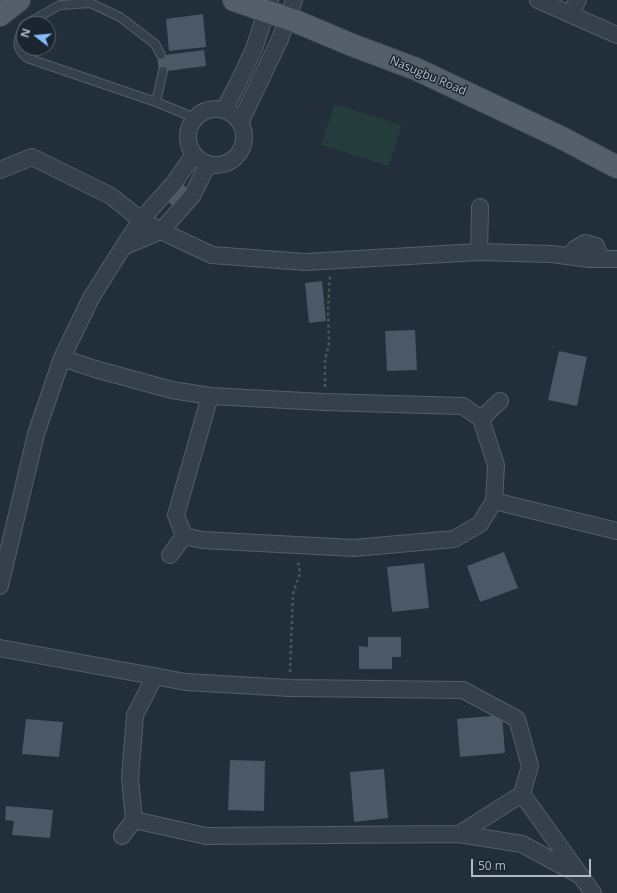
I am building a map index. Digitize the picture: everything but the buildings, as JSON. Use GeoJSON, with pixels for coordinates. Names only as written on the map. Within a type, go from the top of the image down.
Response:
{"type":"FeatureCollection","features":[{"type":"Feature","properties":{"kind":"main road"},"geometry":{"type":"LineString","coordinates":[[0,15],[19,0]]}},
{"type":"Feature","properties":{"kind":"main road","name":"Nasugbu Road"},"geometry":{"type":"LineString","coordinates":[[234,0],[290,9],[352,45],[416,69],[562,138],[617,167]]}},
{"type":"Feature","properties":{"kind":"street"},"geometry":{"type":"LineString","coordinates":[[538,0],[617,35]]}},
{"type":"Feature","properties":{"kind":"street"},"geometry":{"type":"LineString","coordinates":[[570,14],[578,0]]}},
{"type":"Feature","properties":{"kind":"street"},"geometry":{"type":"LineString","coordinates":[[224,110],[254,49],[268,5]]}},
{"type":"Feature","properties":{"kind":"street"},"geometry":{"type":"LineString","coordinates":[[240,123],[280,39],[290,9]]}},
{"type":"Feature","properties":{"kind":"street"},"geometry":{"type":"LineString","coordinates":[[208,110],[224,110],[236,117],[240,123],[244,136],[243,146],[238,154],[227,163],[218,165],[208,164],[194,154],[189,144],[188,139],[190,128],[195,118],[203,112],[208,110]]}},
{"type":"Feature","properties":{"kind":"street"},"geometry":{"type":"LineString","coordinates":[[0,586],[36,434],[62,358],[91,298],[123,247],[141,220],[174,183],[194,154]]}},
{"type":"Feature","properties":{"kind":"street"},"geometry":{"type":"LineString","coordinates":[[0,170],[32,157],[111,196],[141,220],[160,231],[212,255],[305,262],[479,252],[552,254],[600,259],[617,259]]}},
{"type":"Feature","properties":{"kind":"street"},"geometry":{"type":"LineString","coordinates":[[123,247],[160,231],[192,196],[208,164]]}},
{"type":"Feature","properties":{"kind":"street"},"geometry":{"type":"LineString","coordinates":[[479,252],[480,207]]}},
{"type":"Feature","properties":{"kind":"street"},"geometry":{"type":"LineString","coordinates":[[62,358],[95,369],[172,390],[210,396],[324,402],[463,406],[481,419],[496,465],[494,501],[480,524],[454,539],[354,548],[202,540],[184,536]]}},
{"type":"Feature","properties":{"kind":"street"},"geometry":{"type":"LineString","coordinates":[[184,536],[176,515],[210,396]]}},
{"type":"Feature","properties":{"kind":"street"},"geometry":{"type":"LineString","coordinates":[[481,419],[500,401]]}},
{"type":"Feature","properties":{"kind":"street"},"geometry":{"type":"LineString","coordinates":[[494,501],[617,531]]}},
{"type":"Feature","properties":{"kind":"street"},"geometry":{"type":"LineString","coordinates":[[170,556],[184,536]]}},
{"type":"Feature","properties":{"kind":"street"},"geometry":{"type":"LineString","coordinates":[[0,648],[186,682],[290,688],[463,690],[517,719],[530,766],[522,794],[459,834]]}},
{"type":"Feature","properties":{"kind":"street"},"geometry":{"type":"LineString","coordinates":[[122,836],[134,820],[130,778],[135,715],[155,676]]}},
{"type":"Feature","properties":{"kind":"street"},"geometry":{"type":"LineString","coordinates":[[522,794],[541,818],[593,893]]}},
{"type":"Feature","properties":{"kind":"street"},"geometry":{"type":"LineString","coordinates":[[134,820],[206,836],[459,834],[522,844],[580,876]]}},
{"type":"Feature","properties":{"kind":"lane"},"geometry":{"type":"LineString","coordinates":[[41,16],[60,5],[90,3],[120,17],[155,44],[161,55]]}},
{"type":"Feature","properties":{"kind":"lane"},"geometry":{"type":"LineString","coordinates":[[25,56],[156,102],[195,118]]}},
{"type":"Feature","properties":{"kind":"lane"},"geometry":{"type":"LineString","coordinates":[[156,102],[163,71]]}},
{"type":"Feature","properties":{"kind":"path"},"geometry":{"type":"LineString","coordinates":[[324,402],[326,378],[325,359],[329,345],[328,309],[332,260]]}},
{"type":"Feature","properties":{"kind":"path"},"geometry":{"type":"LineString","coordinates":[[290,688],[293,594],[300,573],[295,544]]}},
{"type":"Feature","properties":{"kind":"green space"},"geometry":{"type":"Polygon","coordinates":[[[334,104],[402,125],[389,166],[321,145],[334,104]]]}}]}
